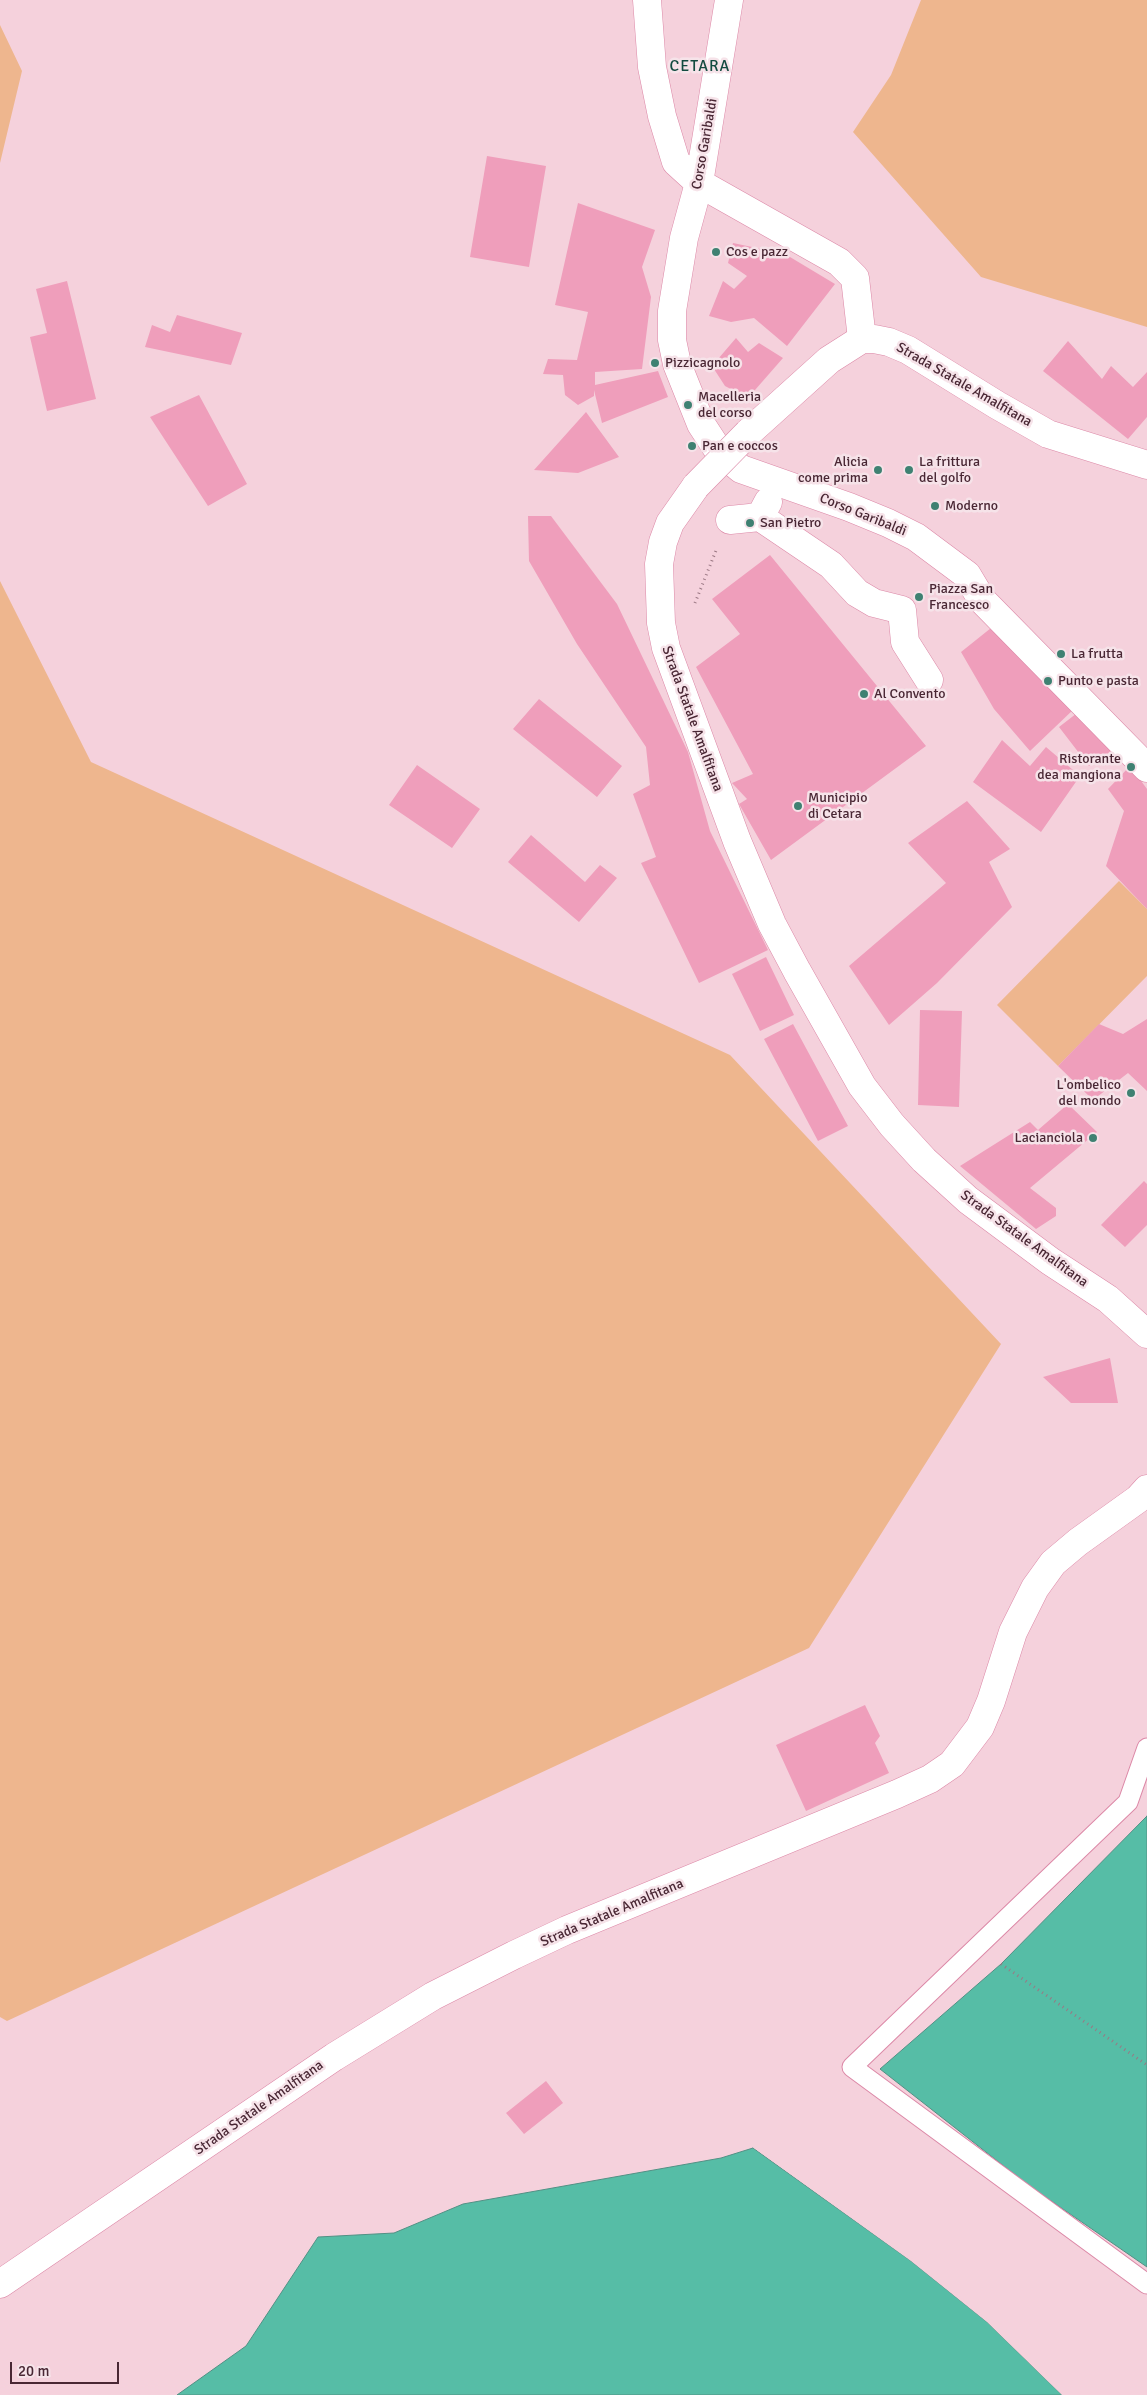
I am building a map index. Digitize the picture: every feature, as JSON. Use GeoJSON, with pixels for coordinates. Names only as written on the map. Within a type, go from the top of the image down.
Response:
{"type":"FeatureCollection","features":[{"type":"Feature","properties":{"kind":"main road"},"geometry":{"type":"LineString","coordinates":[[647,0],[652,67],[662,116],[676,162],[699,183],[839,262],[855,278],[862,339]]}},
{"type":"Feature","properties":{"kind":"main road","name":"Corso Garibaldi"},"geometry":{"type":"LineString","coordinates":[[728,0],[699,183],[675,283],[672,340],[676,364],[701,424],[718,450],[741,469],[849,506],[916,537],[967,575],[982,600],[1147,768]]}},
{"type":"Feature","properties":{"kind":"main road","name":"Strada Statale Amalfitana"},"geometry":{"type":"LineString","coordinates":[[1147,465],[1048,434],[996,406],[908,350],[889,342],[862,339],[829,360],[748,433],[696,486],[670,523],[663,542],[659,564],[660,623],[666,648],[720,797],[772,924],[826,1025],[862,1086],[892,1125],[924,1160],[968,1200],[1050,1261],[1108,1298],[1147,1334]]}},
{"type":"Feature","properties":{"kind":"main road"},"geometry":{"type":"LineString","coordinates":[[730,520],[764,510],[832,565],[857,593],[874,603],[902,610],[905,642],[929,680]]}},
{"type":"Feature","properties":{"kind":"main road","name":"Strada Statale Amalfitana"},"geometry":{"type":"LineString","coordinates":[[0,2284],[334,2057],[433,1996],[514,1954],[567,1930],[898,1794],[930,1779],[952,1764],[980,1727],[992,1700],[1014,1632],[1036,1588],[1053,1563],[1078,1542],[1138,1499],[1147,1489]]}},
{"type":"Feature","properties":{"kind":"lane"},"geometry":{"type":"LineString","coordinates":[[1147,1748],[1128,1802],[852,2067],[1147,2284]]}},
{"type":"Feature","properties":{"kind":"path"},"geometry":{"type":"LineString","coordinates":[[660,623],[689,619],[704,576],[730,520]]}},
{"type":"Feature","properties":{"kind":"path"},"geometry":{"type":"LineString","coordinates":[[1001,1964],[1147,2065]]}},
{"type":"Feature","properties":{"kind":"shaded area"},"geometry":{"type":"Polygon","coordinates":[[[921,0],[1147,0],[1147,327],[981,277],[853,132],[891,75],[921,0]]]}},
{"type":"Feature","properties":{"kind":"shaded area"},"geometry":{"type":"Polygon","coordinates":[[[0,25],[22,71],[0,163],[0,25]]]}},
{"type":"Feature","properties":{"kind":"shaded area"},"geometry":{"type":"Polygon","coordinates":[[[0,581],[91,762],[730,1055],[1001,1344],[809,1648],[7,2021],[0,2017],[0,581]]]}},
{"type":"Feature","properties":{"kind":"shaded area"},"geometry":{"type":"Polygon","coordinates":[[[1119,881],[1147,909],[1147,976],[1058,1066],[997,1005],[1119,881]]]}},
{"type":"Feature","properties":{"kind":"shaded area"},"geometry":{"type":"Polygon","coordinates":[[[1147,1816],[1147,2267],[1028,2185],[880,2069],[1001,1964],[1147,1816]]]}},
{"type":"Feature","properties":{"kind":"shaded area"},"geometry":{"type":"Polygon","coordinates":[[[753,2148],[911,2261],[987,2322],[1062,2395],[177,2395],[246,2346],[318,2237],[394,2233],[463,2204],[721,2158],[753,2148]]]}},
{"type":"Feature","properties":{"kind":"pier"},"geometry":{"type":"Polygon","coordinates":[[[751,2146],[754,2146],[913,2259],[989,2320],[1064,2395],[987,2322],[911,2261],[751,2146]]]}},
{"type":"Feature","properties":{"kind":"building"},"geometry":{"type":"Polygon","coordinates":[[[487,156],[546,166],[529,267],[470,257],[487,156]]]}},
{"type":"Feature","properties":{"kind":"building"},"geometry":{"type":"Polygon","coordinates":[[[578,203],[655,230],[642,267],[651,297],[642,369],[595,372],[595,385],[658,371],[668,397],[602,423],[594,390],[594,396],[578,405],[565,395],[563,375],[543,374],[548,359],[577,360],[588,312],[555,305],[578,203]]]}},
{"type":"Feature","properties":{"kind":"building"},"geometry":{"type":"Polygon","coordinates":[[[733,243],[785,254],[835,284],[787,346],[754,318],[731,322],[709,316],[723,281],[734,289],[747,276],[728,263],[733,243]]]}},
{"type":"Feature","properties":{"kind":"building"},"geometry":{"type":"Polygon","coordinates":[[[67,281],[96,399],[47,411],[30,337],[47,333],[36,289],[67,281]]]}},
{"type":"Feature","properties":{"kind":"building"},"geometry":{"type":"Polygon","coordinates":[[[177,315],[242,333],[231,365],[145,347],[152,325],[170,332],[177,315]]]}},
{"type":"Feature","properties":{"kind":"building"},"geometry":{"type":"Polygon","coordinates":[[[736,338],[748,352],[759,343],[783,358],[748,398],[725,386],[712,366],[736,338]]]}},
{"type":"Feature","properties":{"kind":"building"},"geometry":{"type":"Polygon","coordinates":[[[1068,341],[1102,379],[1111,366],[1133,387],[1147,372],[1147,417],[1128,439],[1043,371],[1068,341]]]}},
{"type":"Feature","properties":{"kind":"building"},"geometry":{"type":"Polygon","coordinates":[[[199,395],[247,484],[208,506],[150,417],[199,395]]]}},
{"type":"Feature","properties":{"kind":"building"},"geometry":{"type":"Polygon","coordinates":[[[586,412],[619,457],[578,473],[534,470],[586,412]]]}},
{"type":"Feature","properties":{"kind":"building"},"geometry":{"type":"Polygon","coordinates":[[[528,516],[551,516],[617,604],[688,752],[710,831],[768,950],[699,983],[641,863],[656,857],[633,794],[650,785],[646,747],[577,644],[529,561],[528,516]]]}},
{"type":"Feature","properties":{"kind":"building"},"geometry":{"type":"Polygon","coordinates":[[[770,555],[926,746],[771,860],[739,804],[747,799],[732,783],[753,774],[696,667],[740,634],[712,599],[770,555]]]}},
{"type":"Feature","properties":{"kind":"building"},"geometry":{"type":"Polygon","coordinates":[[[996,624],[1075,708],[1030,751],[994,709],[961,652],[996,624]]]}},
{"type":"Feature","properties":{"kind":"building"},"geometry":{"type":"Polygon","coordinates":[[[539,699],[622,766],[597,797],[513,729],[539,699]]]}},
{"type":"Feature","properties":{"kind":"building"},"geometry":{"type":"Polygon","coordinates":[[[1081,710],[1113,750],[1089,766],[1059,727],[1081,710]]]}},
{"type":"Feature","properties":{"kind":"building"},"geometry":{"type":"Polygon","coordinates":[[[1002,740],[1030,766],[1046,747],[1080,776],[1041,832],[973,782],[1002,740]]]}},
{"type":"Feature","properties":{"kind":"building"},"geometry":{"type":"Polygon","coordinates":[[[417,765],[480,809],[452,848],[389,805],[417,765]]]}},
{"type":"Feature","properties":{"kind":"building"},"geometry":{"type":"Polygon","coordinates":[[[1130,766],[1147,789],[1147,909],[1106,866],[1124,811],[1108,789],[1130,766]]]}},
{"type":"Feature","properties":{"kind":"building"},"geometry":{"type":"Polygon","coordinates":[[[967,801],[1010,849],[989,862],[1012,907],[937,983],[889,1025],[849,966],[946,883],[908,843],[967,801]]]}},
{"type":"Feature","properties":{"kind":"building"},"geometry":{"type":"Polygon","coordinates":[[[531,835],[585,882],[600,865],[617,878],[579,922],[508,862],[531,835]]]}},
{"type":"Feature","properties":{"kind":"building"},"geometry":{"type":"Polygon","coordinates":[[[766,957],[794,1015],[760,1031],[732,974],[766,957]]]}},
{"type":"Feature","properties":{"kind":"building"},"geometry":{"type":"Polygon","coordinates":[[[920,1010],[962,1011],[959,1107],[918,1105],[920,1010]]]}},
{"type":"Feature","properties":{"kind":"building"},"geometry":{"type":"Polygon","coordinates":[[[1147,1019],[1147,1091],[1128,1073],[1093,1100],[1058,1066],[1099,1024],[1123,1034],[1147,1019]]]}},
{"type":"Feature","properties":{"kind":"building"},"geometry":{"type":"Polygon","coordinates":[[[793,1024],[848,1126],[818,1141],[764,1039],[793,1024]]]}},
{"type":"Feature","properties":{"kind":"building"},"geometry":{"type":"Polygon","coordinates":[[[1068,1104],[1097,1132],[1030,1188],[1056,1208],[1056,1216],[1036,1229],[960,1166],[1030,1122],[1038,1130],[1068,1104]]]}},
{"type":"Feature","properties":{"kind":"building"},"geometry":{"type":"Polygon","coordinates":[[[1144,1181],[1147,1184],[1147,1225],[1125,1247],[1101,1225],[1144,1181]]]}},
{"type":"Feature","properties":{"kind":"building"},"geometry":{"type":"Polygon","coordinates":[[[1110,1358],[1118,1403],[1071,1403],[1043,1377],[1110,1358]]]}},
{"type":"Feature","properties":{"kind":"building"},"geometry":{"type":"Polygon","coordinates":[[[865,1705],[880,1736],[875,1743],[889,1773],[806,1811],[776,1745],[865,1705]]]}},
{"type":"Feature","properties":{"kind":"building"},"geometry":{"type":"Polygon","coordinates":[[[546,2081],[563,2103],[524,2134],[506,2113],[546,2081]]]}},
{"type":"Feature","properties":{"kind":"place","name":"Cos e pazz"},"geometry":{"type":"Point","coordinates":[716,252]}},
{"type":"Feature","properties":{"kind":"place","name":"Pizzicagnolo"},"geometry":{"type":"Point","coordinates":[655,363]}},
{"type":"Feature","properties":{"kind":"place","name":"Macelleria del corso"},"geometry":{"type":"Point","coordinates":[688,405]}},
{"type":"Feature","properties":{"kind":"place","name":"Pan e coccos"},"geometry":{"type":"Point","coordinates":[692,446]}},
{"type":"Feature","properties":{"kind":"place","name":"Alicia come prima"},"geometry":{"type":"Point","coordinates":[878,470]}},
{"type":"Feature","properties":{"kind":"place","name":"La frittura del golfo"},"geometry":{"type":"Point","coordinates":[909,470]}},
{"type":"Feature","properties":{"kind":"place","name":"Moderno"},"geometry":{"type":"Point","coordinates":[935,506]}},
{"type":"Feature","properties":{"kind":"place","name":"San Pietro"},"geometry":{"type":"Point","coordinates":[750,523]}},
{"type":"Feature","properties":{"kind":"place","name":"Piazza San Francesco"},"geometry":{"type":"Point","coordinates":[919,597]}},
{"type":"Feature","properties":{"kind":"place","name":"La frutta"},"geometry":{"type":"Point","coordinates":[1061,654]}},
{"type":"Feature","properties":{"kind":"place","name":"Punto e pasta"},"geometry":{"type":"Point","coordinates":[1048,681]}},
{"type":"Feature","properties":{"kind":"place","name":"Al Convento"},"geometry":{"type":"Point","coordinates":[864,694]}},
{"type":"Feature","properties":{"kind":"place","name":"Ristorante dea mangiona"},"geometry":{"type":"Point","coordinates":[1131,767]}},
{"type":"Feature","properties":{"kind":"place","name":"Municipio di Cetara"},"geometry":{"type":"Point","coordinates":[798,806]}},
{"type":"Feature","properties":{"kind":"place","name":"L'ombelico del mondo"},"geometry":{"type":"Point","coordinates":[1131,1093]}},
{"type":"Feature","properties":{"kind":"place","name":"Lacianciola"},"geometry":{"type":"Point","coordinates":[1093,1138]}},
{"type":"Feature","properties":{"kind":"district","name":"CETARA"},"geometry":{"type":"Point","coordinates":[700,67]}}]}
